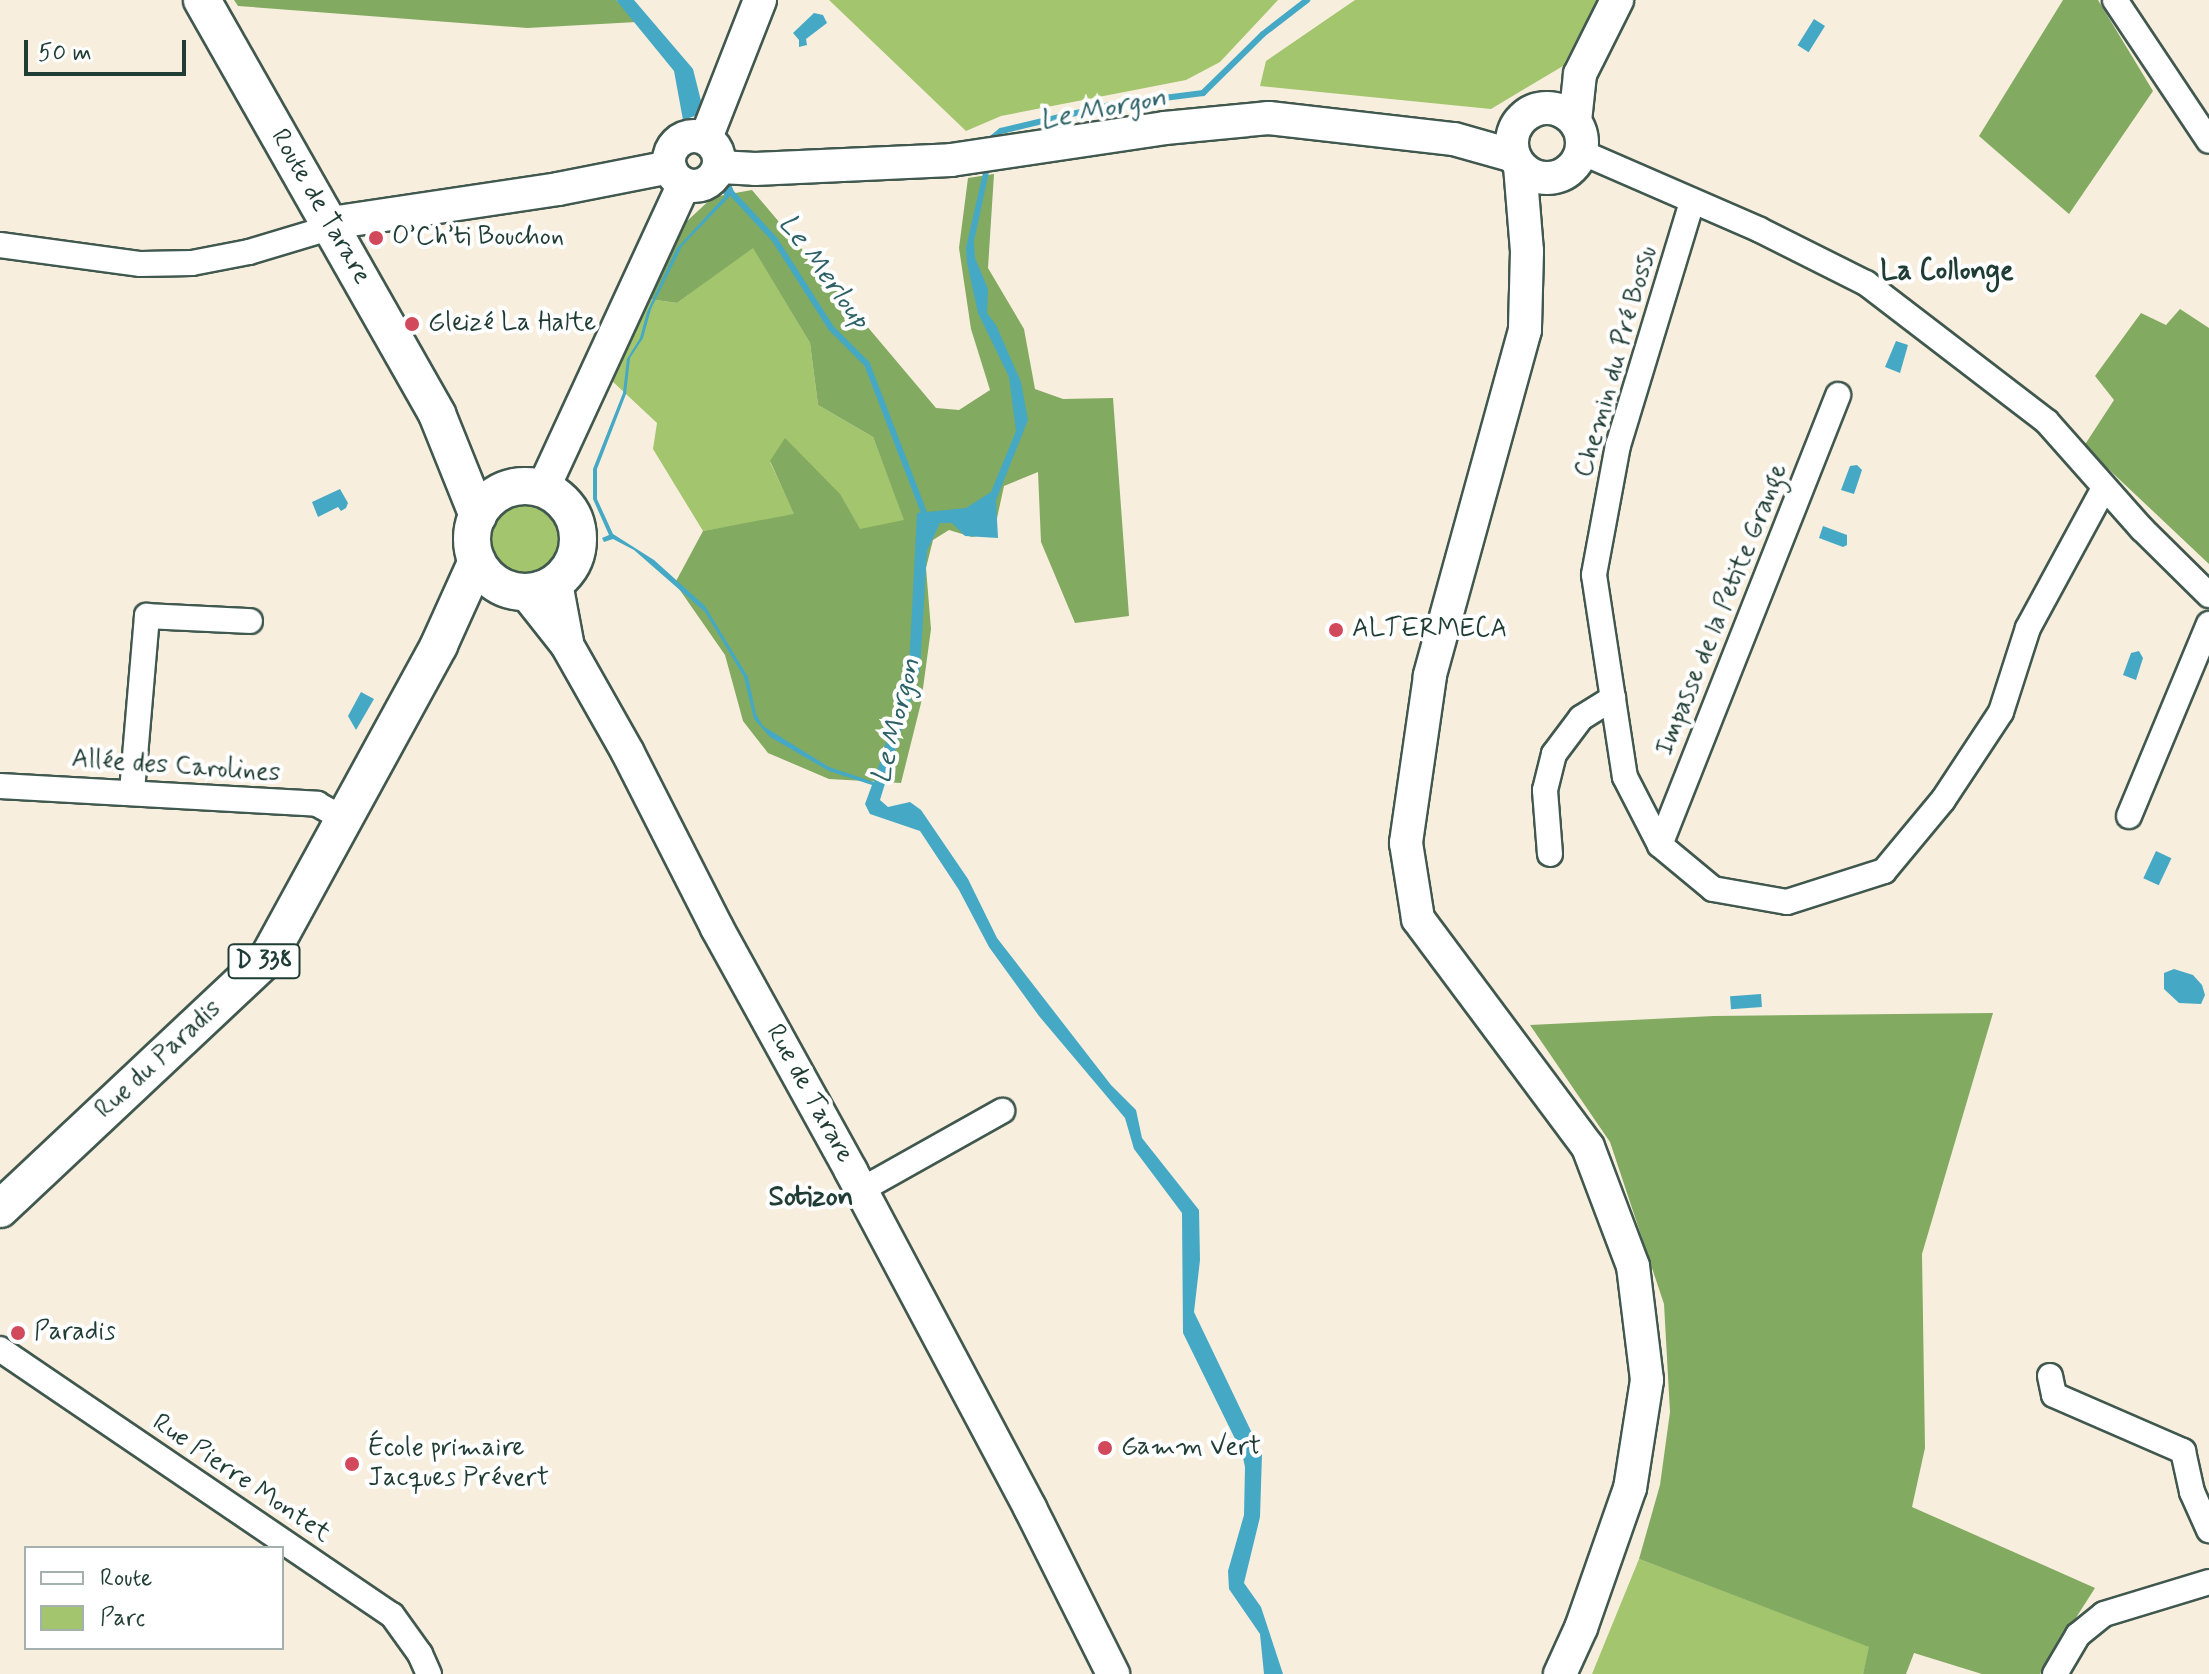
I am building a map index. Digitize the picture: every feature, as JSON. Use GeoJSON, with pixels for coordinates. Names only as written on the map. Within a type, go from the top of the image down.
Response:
{"type":"FeatureCollection","features":[{"type":"Feature","properties":{"kind":"main road","name":"Route de Tarare"},"geometry":{"type":"LineString","coordinates":[[202,0],[490,504]]}},
{"type":"Feature","properties":{"kind":"main road"},"geometry":{"type":"LineString","coordinates":[[522,486],[543,489],[563,501],[577,526],[576,556],[531,589],[496,584],[477,561],[473,545],[490,504],[522,486]]}},
{"type":"Feature","properties":{"kind":"main road","name":"Rue du Paradis"},"geometry":{"type":"LineString","coordinates":[[0,1209],[269,956],[439,645],[477,561]]}},
{"type":"Feature","properties":{"kind":"main road","name":"Rue du Paradis"},"geometry":{"type":"LineString","coordinates":[[439,645],[531,589]]}},
{"type":"Feature","properties":{"kind":"street"},"geometry":{"type":"LineString","coordinates":[[0,245],[141,264],[192,263],[249,252],[319,231],[331,223],[539,191],[677,175],[708,182],[712,152],[760,0]]}},
{"type":"Feature","properties":{"kind":"street"},"geometry":{"type":"LineString","coordinates":[[1527,251],[1546,193],[1572,150],[1580,74],[1617,0]]}},
{"type":"Feature","properties":{"kind":"street"},"geometry":{"type":"LineString","coordinates":[[2115,0],[2209,141]]}},
{"type":"Feature","properties":{"kind":"street"},"geometry":{"type":"LineString","coordinates":[[1560,1674],[1581,1628],[1630,1488],[1647,1380],[1633,1266],[1588,1147],[1418,919],[1406,843],[1430,676],[1525,330],[1527,251],[1512,134],[1535,110],[1580,74]]}},
{"type":"Feature","properties":{"kind":"street"},"geometry":{"type":"LineString","coordinates":[[1454,139],[1487,131],[1535,110],[1560,110],[1572,150],[1760,230],[1866,283],[2047,422],[2104,488],[2209,595]]}},
{"type":"Feature","properties":{"kind":"street"},"geometry":{"type":"LineString","coordinates":[[543,489],[677,175],[669,156],[678,141],[694,135],[712,152],[755,169],[951,160],[1022,152],[1165,128],[1269,118],[1454,139],[1517,161],[1539,178],[1572,150]]}},
{"type":"Feature","properties":{"kind":"street","name":"Chemin du Pré Bossu"},"geometry":{"type":"LineString","coordinates":[[1692,202],[1618,445],[1594,575],[1625,777],[1660,845],[1713,889],[1787,902],[1884,871],[1943,800],[2001,712],[2028,628],[2104,488]]}},
{"type":"Feature","properties":{"kind":"street","name":"Impasse de la Petite Grange"},"geometry":{"type":"LineString","coordinates":[[1660,845],[1838,395]]}},
{"type":"Feature","properties":{"kind":"street","name":"Rue de Tarare"},"geometry":{"type":"LineString","coordinates":[[531,589],[567,645],[861,1190],[1030,1508],[1113,1674]]}},
{"type":"Feature","properties":{"kind":"street"},"geometry":{"type":"LineString","coordinates":[[132,791],[147,616],[250,621]]}},
{"type":"Feature","properties":{"kind":"street"},"geometry":{"type":"LineString","coordinates":[[2129,816],[2209,624]]}},
{"type":"Feature","properties":{"kind":"street"},"geometry":{"type":"LineString","coordinates":[[1550,854],[1545,790],[1554,754],[1581,718],[1613,698]]}},
{"type":"Feature","properties":{"kind":"street","name":"Allée des Carolines"},"geometry":{"type":"LineString","coordinates":[[0,786],[132,791],[317,804],[344,819]]}},
{"type":"Feature","properties":{"kind":"street"},"geometry":{"type":"LineString","coordinates":[[861,1190],[1002,1111]]}},
{"type":"Feature","properties":{"kind":"street","name":"Rue Pierre Montet"},"geometry":{"type":"LineString","coordinates":[[0,1349],[392,1615],[420,1654],[429,1674]]}},
{"type":"Feature","properties":{"kind":"street"},"geometry":{"type":"LineString","coordinates":[[2050,1376],[2054,1395],[2183,1451],[2192,1492],[2209,1530]]}},
{"type":"Feature","properties":{"kind":"street"},"geometry":{"type":"LineString","coordinates":[[2055,1674],[2078,1635],[2104,1614],[2209,1582]]}},
{"type":"Feature","properties":{"kind":"green space"},"geometry":{"type":"Polygon","coordinates":[[[234,0],[616,0],[637,22],[527,28],[238,6],[234,0]]]}},
{"type":"Feature","properties":{"kind":"green space"},"geometry":{"type":"Polygon","coordinates":[[[829,0],[1278,0],[1220,62],[1186,80],[1001,116],[966,131],[829,0]]]}},
{"type":"Feature","properties":{"kind":"green space"},"geometry":{"type":"Polygon","coordinates":[[[1355,0],[1597,0],[1563,66],[1491,109],[1260,86],[1266,61],[1355,0]]]}},
{"type":"Feature","properties":{"kind":"green space"},"geometry":{"type":"Polygon","coordinates":[[[2063,0],[2098,0],[2153,91],[2069,214],[1979,136],[2063,0]]]}},
{"type":"Feature","properties":{"kind":"green space"},"geometry":{"type":"Polygon","coordinates":[[[994,174],[988,268],[1024,329],[1035,389],[1063,399],[1113,398],[1129,616],[1075,623],[1041,542],[1038,472],[1004,486],[994,532],[972,537],[949,530],[933,540],[926,568],[931,629],[921,703],[901,783],[829,779],[768,753],[743,721],[725,655],[675,583],[703,531],[794,514],[770,461],[785,438],[841,495],[860,529],[904,520],[873,437],[818,405],[810,343],[753,248],[677,303],[649,299],[686,222],[713,197],[752,190],[936,408],[959,410],[990,390],[971,329],[959,248],[968,178],[994,174]]]}},
{"type":"Feature","properties":{"kind":"green space"},"geometry":{"type":"Polygon","coordinates":[[[753,247],[810,343],[818,405],[873,437],[905,521],[860,530],[841,495],[770,462],[795,515],[703,531],[653,449],[657,423],[611,380],[649,299],[677,303],[753,247]]]}},
{"type":"Feature","properties":{"kind":"green space"},"geometry":{"type":"Polygon","coordinates":[[[2180,309],[2209,328],[2209,564],[2084,446],[2114,400],[2095,376],[2141,313],[2166,325],[2180,309]]]}},
{"type":"Feature","properties":{"kind":"green space"},"geometry":{"type":"Polygon","coordinates":[[[525,501],[539,504],[552,512],[560,525],[563,539],[560,553],[552,566],[539,574],[525,577],[511,574],[498,566],[490,553],[487,539],[490,525],[498,512],[511,504],[525,501]]]}},
{"type":"Feature","properties":{"kind":"green space"},"geometry":{"type":"Polygon","coordinates":[[[1993,1013],[1922,1254],[1925,1448],[1912,1507],[2095,1588],[2040,1674],[1982,1674],[1914,1653],[1906,1674],[1863,1674],[1869,1647],[1639,1559],[1660,1485],[1670,1412],[1664,1304],[1610,1142],[1530,1025],[1714,1016],[1993,1013]]]}},
{"type":"Feature","properties":{"kind":"green space"},"geometry":{"type":"Polygon","coordinates":[[[1639,1559],[1870,1647],[1863,1674],[1592,1674],[1639,1559]]]}},
{"type":"Feature","properties":{"kind":"water"},"geometry":{"type":"Polygon","coordinates":[[[616,0],[634,0],[693,69],[702,105],[698,115],[683,120],[674,71],[616,0]]]}},
{"type":"Feature","properties":{"kind":"water"},"geometry":{"type":"Polygon","coordinates":[[[814,13],[823,15],[827,23],[806,39],[807,45],[799,47],[799,40],[793,33],[814,13]]]}},
{"type":"Feature","properties":{"kind":"water"},"geometry":{"type":"Polygon","coordinates":[[[1814,19],[1825,26],[1809,52],[1798,45],[1814,19]]]}},
{"type":"Feature","properties":{"kind":"water"},"geometry":{"type":"Polygon","coordinates":[[[989,172],[974,241],[975,258],[988,289],[987,313],[996,325],[1021,382],[1028,420],[996,500],[998,538],[965,536],[952,523],[940,523],[927,551],[920,669],[880,800],[888,807],[910,802],[921,810],[968,879],[997,938],[1111,1085],[1136,1110],[1142,1138],[1199,1210],[1200,1260],[1194,1312],[1262,1454],[1260,1517],[1244,1583],[1261,1607],[1283,1674],[1264,1674],[1260,1634],[1229,1589],[1228,1571],[1244,1515],[1245,1467],[1242,1453],[1183,1333],[1182,1213],[1134,1149],[1125,1118],[1039,1016],[989,947],[959,890],[920,831],[870,814],[865,804],[872,785],[829,771],[770,737],[754,719],[744,677],[705,612],[634,550],[613,539],[604,542],[602,538],[609,535],[593,499],[593,469],[623,393],[627,359],[640,338],[647,312],[677,248],[725,196],[721,190],[731,184],[734,192],[682,246],[651,309],[643,338],[630,358],[626,394],[597,469],[597,499],[613,534],[654,560],[705,606],[748,677],[756,714],[763,726],[829,767],[874,782],[909,666],[917,513],[966,508],[991,492],[1016,431],[1009,377],[978,313],[967,263],[966,248],[983,173],[989,172]]]}},
{"type":"Feature","properties":{"kind":"water"},"geometry":{"type":"Polygon","coordinates":[[[1896,341],[1908,345],[1900,373],[1885,367],[1896,341]]]}},
{"type":"Feature","properties":{"kind":"water"},"geometry":{"type":"Polygon","coordinates":[[[1857,465],[1862,470],[1854,494],[1841,490],[1850,466],[1857,465]]]}},
{"type":"Feature","properties":{"kind":"water"},"geometry":{"type":"Polygon","coordinates":[[[340,489],[348,503],[346,508],[341,511],[338,507],[318,517],[312,502],[340,489]]]}},
{"type":"Feature","properties":{"kind":"water"},"geometry":{"type":"Polygon","coordinates":[[[1823,526],[1847,535],[1847,545],[1843,547],[1819,538],[1823,526]]]}},
{"type":"Feature","properties":{"kind":"water"},"geometry":{"type":"Polygon","coordinates":[[[2139,651],[2143,658],[2136,680],[2123,675],[2131,653],[2139,651]]]}},
{"type":"Feature","properties":{"kind":"water"},"geometry":{"type":"Polygon","coordinates":[[[361,692],[374,699],[356,730],[348,716],[361,692]]]}},
{"type":"Feature","properties":{"kind":"water"},"geometry":{"type":"Polygon","coordinates":[[[2156,851],[2171,858],[2159,885],[2143,878],[2156,851]]]}},
{"type":"Feature","properties":{"kind":"water"},"geometry":{"type":"Polygon","coordinates":[[[2174,969],[2193,975],[2202,985],[2205,995],[2201,1004],[2179,1003],[2164,989],[2164,973],[2174,969]]]}},
{"type":"Feature","properties":{"kind":"water"},"geometry":{"type":"Polygon","coordinates":[[[1761,994],[1762,1007],[1731,1009],[1730,996],[1761,994]]]}},
{"type":"Feature","properties":{"kind":"waterway","name":"Le Morgon"},"geometry":{"type":"LineString","coordinates":[[986,143],[1001,131],[1109,105],[1203,93],[1263,34],[1307,0]]}},
{"type":"Feature","properties":{"kind":"waterway","name":"Le Merloup"},"geometry":{"type":"LineString","coordinates":[[726,187],[775,240],[831,328],[867,364],[927,520]]}},
{"type":"Feature","properties":{"kind":"place","name":"O’Ch’ti Bouchon"},"geometry":{"type":"Point","coordinates":[376,238]}},
{"type":"Feature","properties":{"kind":"place","name":"Gleizé La Halte"},"geometry":{"type":"Point","coordinates":[412,324]}},
{"type":"Feature","properties":{"kind":"place","name":"ALTERMECA"},"geometry":{"type":"Point","coordinates":[1336,630]}},
{"type":"Feature","properties":{"kind":"place","name":"Paradis"},"geometry":{"type":"Point","coordinates":[18,1333]}},
{"type":"Feature","properties":{"kind":"place","name":"Gamm Vert"},"geometry":{"type":"Point","coordinates":[1105,1448]}},
{"type":"Feature","properties":{"kind":"place","name":"École primaire Jacques Prévert"},"geometry":{"type":"Point","coordinates":[352,1464]}},
{"type":"Feature","properties":{"kind":"district","name":"La Collonge"},"geometry":{"type":"Point","coordinates":[1947,272]}},
{"type":"Feature","properties":{"kind":"district","name":"Sotizon"},"geometry":{"type":"Point","coordinates":[811,1198]}}]}
